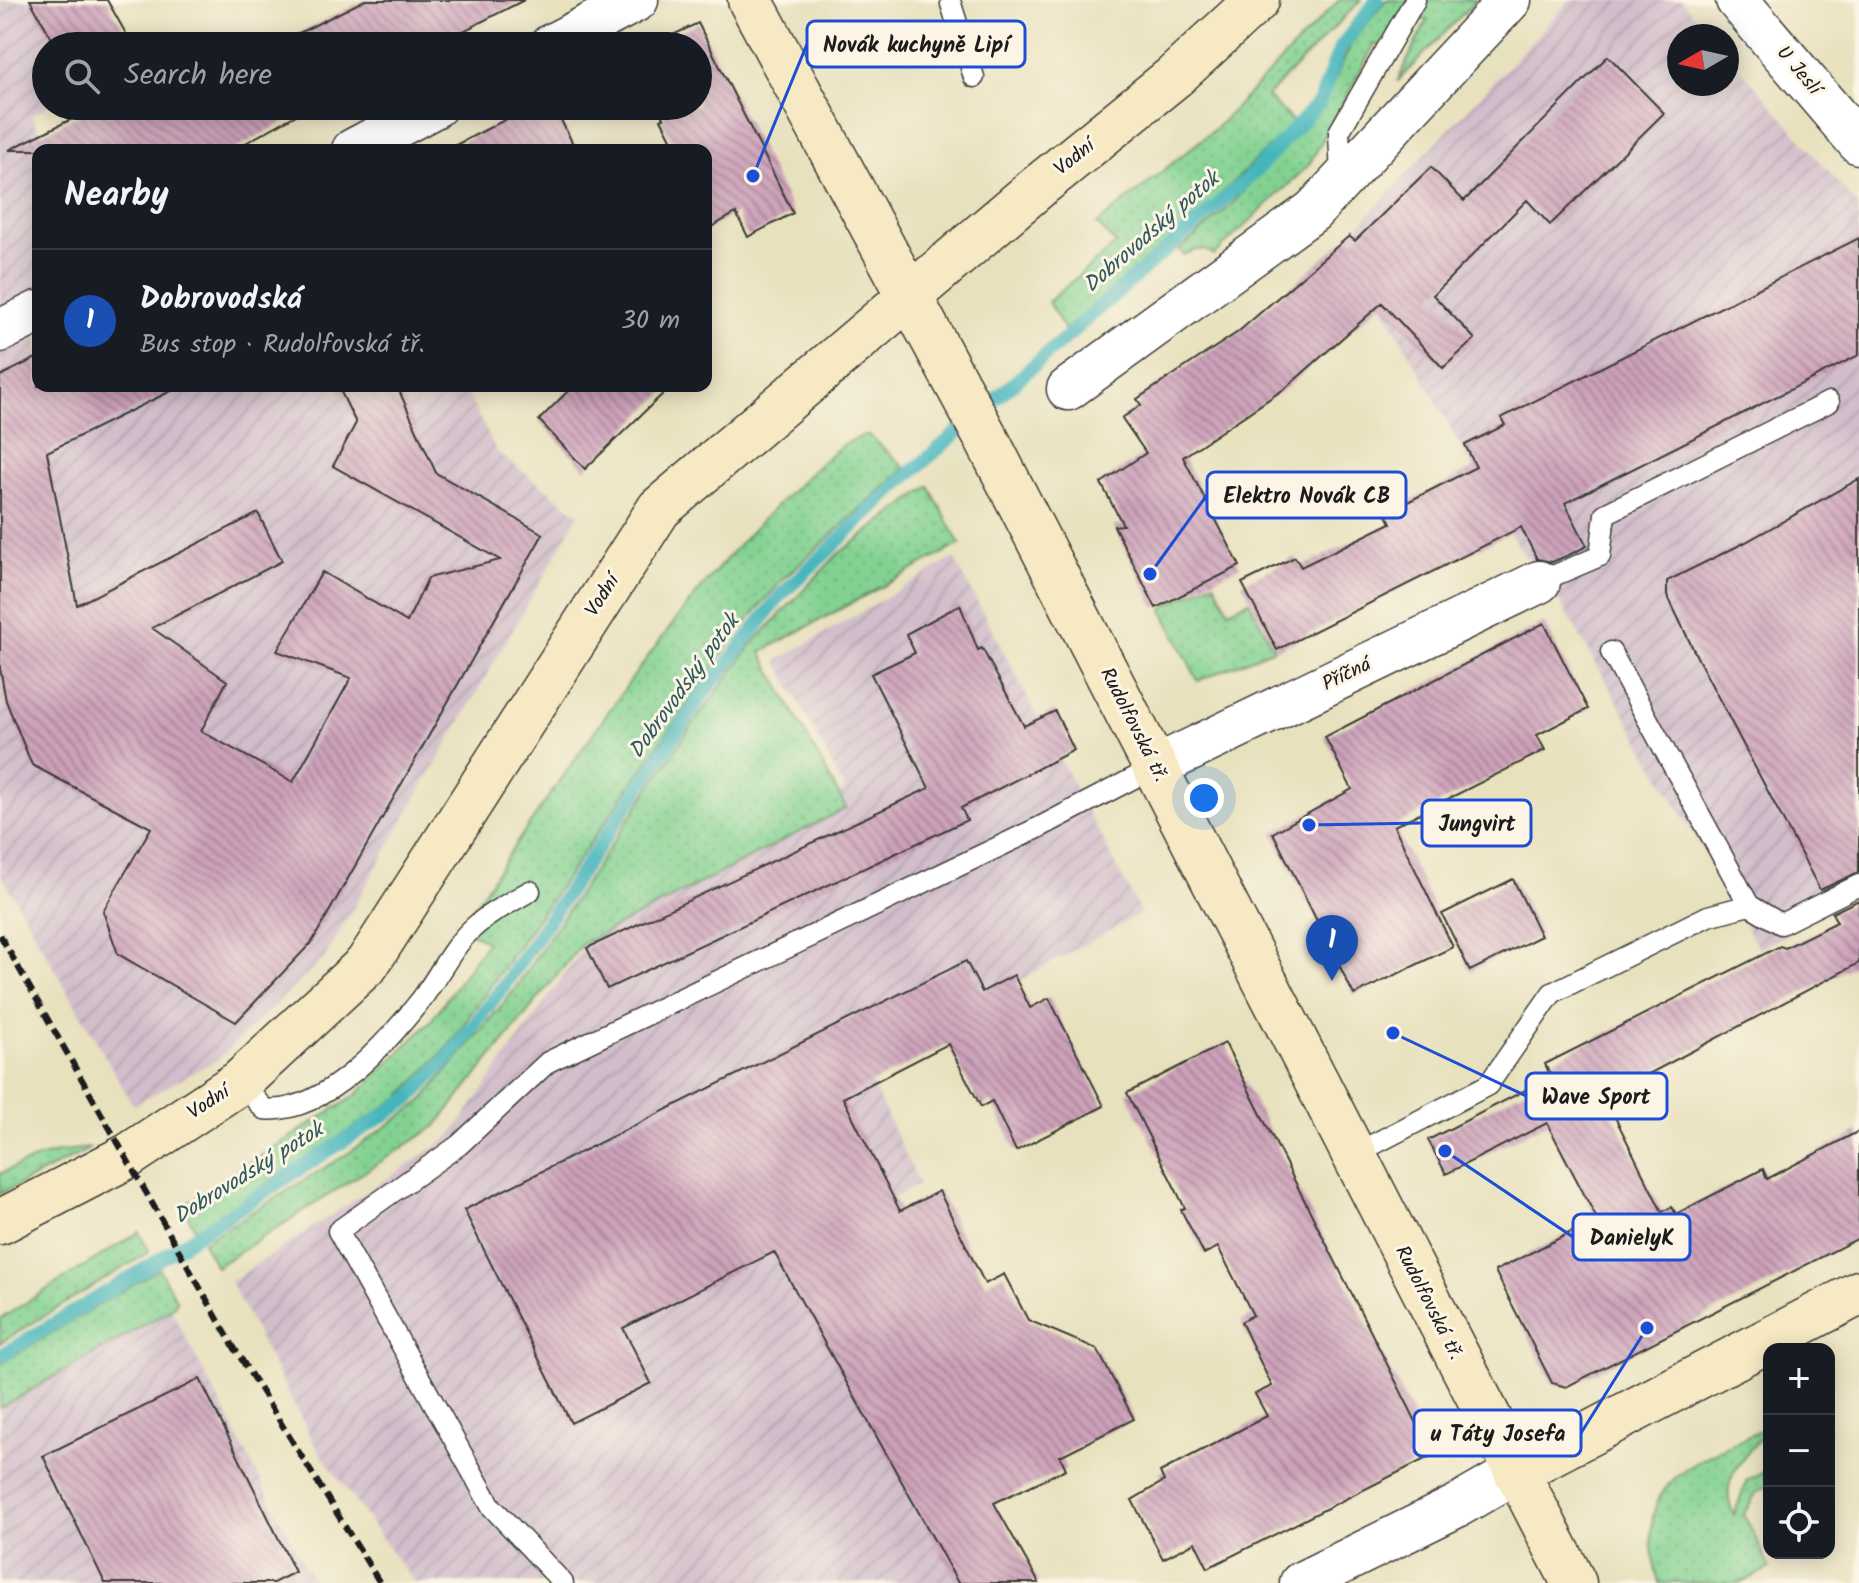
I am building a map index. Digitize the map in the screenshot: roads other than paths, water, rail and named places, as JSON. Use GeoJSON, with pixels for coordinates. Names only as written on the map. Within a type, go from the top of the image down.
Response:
{"type":"FeatureCollection","features":[{"type":"Feature","properties":{"kind":"main road","name":"Rudolfovská tř."},"geometry":{"type":"LineString","coordinates":[[750,0],[912,297],[1574,1583]]}},
{"type":"Feature","properties":{"kind":"main road","name":"Vodní"},"geometry":{"type":"LineString","coordinates":[[0,1222],[128,1156],[240,1082],[367,964],[659,509],[1039,186],[1175,76],[1257,0]]}},
{"type":"Feature","properties":{"kind":"main road"},"geometry":{"type":"LineString","coordinates":[[1516,1472],[1859,1293]]}},
{"type":"Feature","properties":{"kind":"street"},"geometry":{"type":"LineString","coordinates":[[576,32],[637,0]]}},
{"type":"Feature","properties":{"kind":"street"},"geometry":{"type":"LineString","coordinates":[[1068,389],[1313,211],[1510,0]]}},
{"type":"Feature","properties":{"kind":"street","name":"U Jeslí"},"geometry":{"type":"LineString","coordinates":[[1737,0],[1859,143]]}},
{"type":"Feature","properties":{"kind":"street"},"geometry":{"type":"LineString","coordinates":[[364,144],[410,120]]}},
{"type":"Feature","properties":{"kind":"street"},"geometry":{"type":"LineString","coordinates":[[0,331],[32,315]]}},
{"type":"Feature","properties":{"kind":"street","name":"Příčná"},"geometry":{"type":"LineString","coordinates":[[1155,767],[1539,582]]}},
{"type":"Feature","properties":{"kind":"street"},"geometry":{"type":"LineString","coordinates":[[1301,1583],[1459,1505],[1516,1472]]}},
{"type":"Feature","properties":{"kind":"lane"},"geometry":{"type":"LineString","coordinates":[[1341,181],[1339,132],[1415,0]]}},
{"type":"Feature","properties":{"kind":"lane"},"geometry":{"type":"LineString","coordinates":[[953,1],[974,77]]}},
{"type":"Feature","properties":{"kind":"lane"},"geometry":{"type":"LineString","coordinates":[[1539,582],[1600,556],[1605,514],[1829,402]]}},
{"type":"Feature","properties":{"kind":"lane"},"geometry":{"type":"LineString","coordinates":[[1611,652],[1749,905],[1781,924],[1859,885]]}},
{"type":"Feature","properties":{"kind":"lane"},"geometry":{"type":"LineString","coordinates":[[563,1583],[491,1506],[338,1231],[459,1145],[548,1062],[1024,835],[1155,767]]}},
{"type":"Feature","properties":{"kind":"lane"},"geometry":{"type":"LineString","coordinates":[[240,1082],[264,1109],[285,1111],[323,1094],[354,1071],[393,1033],[472,928],[530,891]]}},
{"type":"Feature","properties":{"kind":"lane"},"geometry":{"type":"LineString","coordinates":[[1353,1155],[1488,1085],[1552,993],[1708,916],[1749,905]]}},
{"type":"Feature","properties":{"kind":"waterway","name":"Dobrovodský potok"},"geometry":{"type":"LineString","coordinates":[[0,1356],[132,1277],[409,1099],[452,1054],[507,981],[700,698],[781,595],[898,484],[1252,175],[1320,101],[1340,48],[1377,0]]}},
{"type":"Feature","properties":{"kind":"railway"},"geometry":{"type":"LineString","coordinates":[[0,935],[232,1344],[380,1583]]}},
{"type":"Feature","properties":{"kind":"place","name":"Novák kuchyně Lipí"},"geometry":{"type":"Point","coordinates":[753,176]}},
{"type":"Feature","properties":{"kind":"place","name":"Elektro Novák CB"},"geometry":{"type":"Point","coordinates":[1150,574]}},
{"type":"Feature","properties":{"kind":"place","name":"Jungvirt"},"geometry":{"type":"Point","coordinates":[1309,825]}},
{"type":"Feature","properties":{"kind":"place","name":"Dobrovodská"},"geometry":{"type":"Point","coordinates":[1332,981]}},
{"type":"Feature","properties":{"kind":"place","name":"Wave Sport"},"geometry":{"type":"Point","coordinates":[1393,1033]}},
{"type":"Feature","properties":{"kind":"place","name":"DanielyK"},"geometry":{"type":"Point","coordinates":[1445,1151]}},
{"type":"Feature","properties":{"kind":"place","name":"u Táty Josefa"},"geometry":{"type":"Point","coordinates":[1647,1328]}}]}
